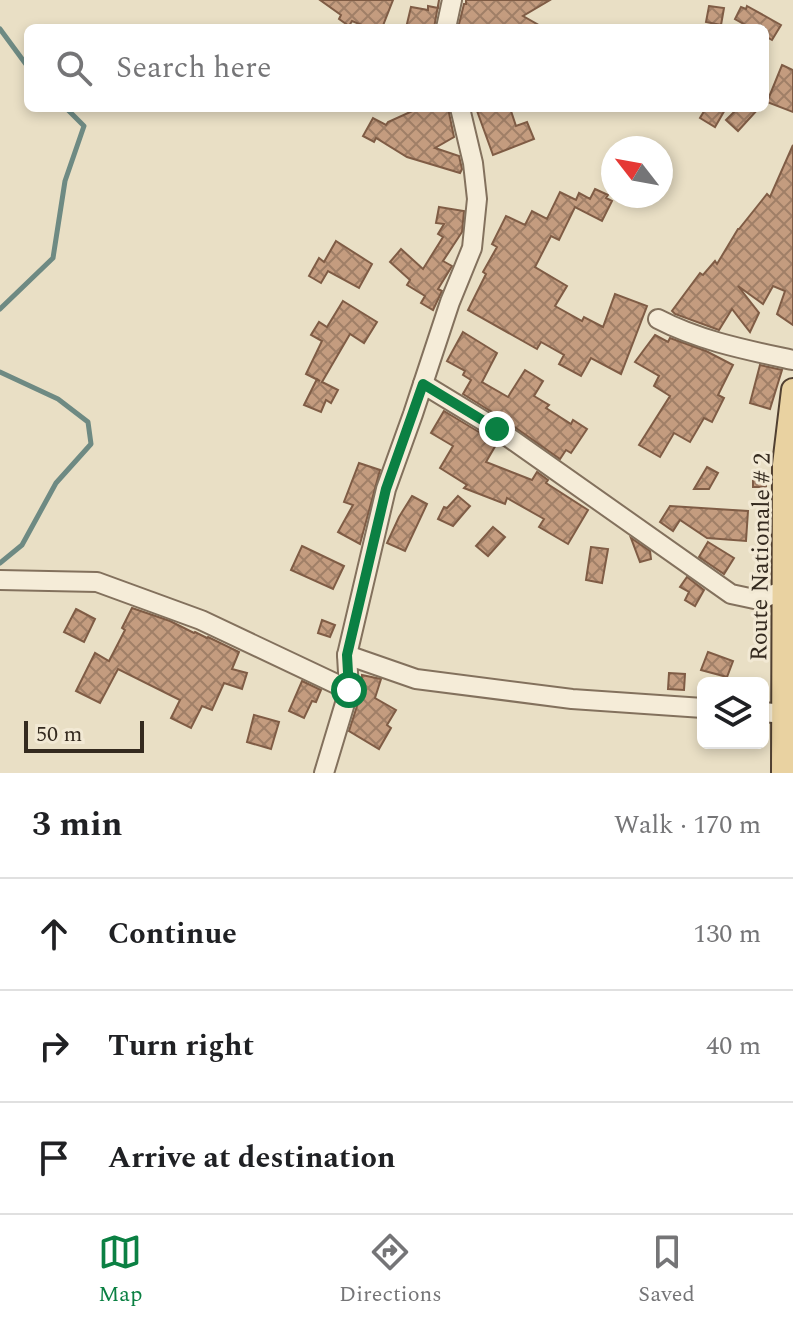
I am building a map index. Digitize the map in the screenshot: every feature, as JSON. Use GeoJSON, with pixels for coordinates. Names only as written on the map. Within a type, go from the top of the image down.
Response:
{"type":"FeatureCollection","features":[{"type":"Feature","properties":{"kind":"main road","name":"Route Nationale # 2"},"geometry":{"type":"LineString","coordinates":[[783,773],[774,713],[784,590],[784,465],[793,390]]}},
{"type":"Feature","properties":{"kind":"street"},"geometry":{"type":"LineString","coordinates":[[447,24],[452,0]]}},
{"type":"Feature","properties":{"kind":"street"},"geometry":{"type":"LineString","coordinates":[[324,773],[349,690],[347,655],[386,489],[450,302],[472,248],[477,199],[473,163],[461,112]]}},
{"type":"Feature","properties":{"kind":"street"},"geometry":{"type":"LineString","coordinates":[[658,319],[725,345],[793,360]]}},
{"type":"Feature","properties":{"kind":"street"},"geometry":{"type":"LineString","coordinates":[[423,384],[497,429],[731,594],[759,600],[784,590]]}},
{"type":"Feature","properties":{"kind":"street"},"geometry":{"type":"LineString","coordinates":[[0,580],[97,582],[201,620],[349,690]]}},
{"type":"Feature","properties":{"kind":"street"},"geometry":{"type":"LineString","coordinates":[[347,655],[416,679],[572,699],[697,708]]}},
{"type":"Feature","properties":{"kind":"building"},"geometry":{"type":"Polygon","coordinates":[[[320,0],[393,0],[384,24],[352,21],[346,24],[339,19],[341,15],[320,0]]]}},
{"type":"Feature","properties":{"kind":"building"},"geometry":{"type":"Polygon","coordinates":[[[466,0],[550,0],[523,16],[537,24],[459,24],[466,0]]]}},
{"type":"Feature","properties":{"kind":"building"},"geometry":{"type":"Polygon","coordinates":[[[428,6],[438,8],[435,24],[407,24],[411,7],[428,10],[428,6]]]}},
{"type":"Feature","properties":{"kind":"building"},"geometry":{"type":"Polygon","coordinates":[[[709,6],[724,8],[721,24],[706,22],[709,6]]]}},
{"type":"Feature","properties":{"kind":"building"},"geometry":{"type":"Polygon","coordinates":[[[747,6],[781,25],[772,40],[769,38],[769,24],[744,24],[735,19],[741,7],[746,9],[747,6]]]}},
{"type":"Feature","properties":{"kind":"building"},"geometry":{"type":"Polygon","coordinates":[[[782,65],[793,70],[793,112],[769,103],[782,65]]]}},
{"type":"Feature","properties":{"kind":"building"},"geometry":{"type":"Polygon","coordinates":[[[410,112],[449,112],[454,137],[435,148],[459,156],[460,173],[407,157],[376,138],[374,142],[363,136],[373,118],[386,125],[410,112]]]}},
{"type":"Feature","properties":{"kind":"building"},"geometry":{"type":"Polygon","coordinates":[[[477,112],[511,112],[516,126],[527,122],[534,139],[493,155],[477,112]]]}},
{"type":"Feature","properties":{"kind":"building"},"geometry":{"type":"Polygon","coordinates":[[[704,112],[724,112],[715,127],[700,118],[704,112]]]}},
{"type":"Feature","properties":{"kind":"building"},"geometry":{"type":"Polygon","coordinates":[[[734,112],[755,112],[738,131],[726,120],[734,112]]]}},
{"type":"Feature","properties":{"kind":"building"},"geometry":{"type":"Polygon","coordinates":[[[793,145],[793,325],[777,314],[785,291],[773,286],[763,304],[738,286],[759,313],[750,332],[732,309],[719,330],[675,314],[672,311],[700,273],[703,275],[715,261],[717,264],[738,229],[767,194],[770,197],[793,145]]]}},
{"type":"Feature","properties":{"kind":"building"},"geometry":{"type":"Polygon","coordinates":[[[595,189],[601,192],[601,208],[608,208],[602,221],[575,207],[559,240],[551,236],[535,267],[567,286],[555,306],[582,321],[584,317],[603,327],[615,294],[647,306],[621,374],[591,358],[581,376],[559,364],[564,355],[541,342],[537,349],[468,310],[497,247],[492,244],[506,216],[525,225],[532,211],[547,219],[560,192],[576,200],[579,193],[590,199],[595,189]]]}},
{"type":"Feature","properties":{"kind":"building"},"geometry":{"type":"Polygon","coordinates":[[[439,207],[464,211],[462,232],[443,261],[452,266],[438,289],[442,291],[433,310],[421,303],[425,296],[407,285],[410,280],[390,262],[401,249],[423,269],[443,237],[438,234],[444,224],[436,223],[439,207]]]}},
{"type":"Feature","properties":{"kind":"building"},"geometry":{"type":"Polygon","coordinates":[[[336,241],[372,264],[359,288],[328,271],[321,283],[309,276],[319,258],[324,262],[336,241]]]}},
{"type":"Feature","properties":{"kind":"building"},"geometry":{"type":"Polygon","coordinates":[[[343,301],[377,322],[364,343],[350,334],[322,382],[338,390],[331,403],[326,400],[321,412],[304,405],[317,379],[306,374],[322,341],[311,335],[319,322],[327,327],[343,301]]]}},
{"type":"Feature","properties":{"kind":"building"},"geometry":{"type":"Polygon","coordinates":[[[463,332],[497,353],[482,382],[508,397],[525,370],[543,381],[534,396],[549,405],[546,408],[571,424],[573,420],[587,429],[571,453],[566,450],[560,459],[463,394],[471,380],[463,375],[465,371],[447,361],[463,332]]]}},
{"type":"Feature","properties":{"kind":"building"},"geometry":{"type":"Polygon","coordinates":[[[655,335],[668,342],[670,338],[706,351],[733,365],[718,395],[724,398],[712,422],[704,418],[690,442],[674,433],[660,457],[639,445],[670,396],[654,386],[659,376],[635,362],[655,335]]]}},
{"type":"Feature","properties":{"kind":"building"},"geometry":{"type":"Polygon","coordinates":[[[760,365],[782,370],[770,409],[750,403],[760,365]]]}},
{"type":"Feature","properties":{"kind":"building"},"geometry":{"type":"Polygon","coordinates":[[[444,411],[497,443],[486,462],[532,480],[537,472],[548,480],[546,483],[588,510],[568,544],[539,527],[544,519],[507,498],[505,504],[464,488],[467,485],[440,468],[453,446],[431,433],[444,411]]]}},
{"type":"Feature","properties":{"kind":"building"},"geometry":{"type":"Polygon","coordinates":[[[359,463],[380,470],[360,544],[338,532],[353,505],[344,502],[359,463]]]}},
{"type":"Feature","properties":{"kind":"building"},"geometry":{"type":"Polygon","coordinates":[[[707,467],[718,473],[709,489],[694,489],[707,467]]]}},
{"type":"Feature","properties":{"kind":"building"},"geometry":{"type":"Polygon","coordinates":[[[753,475],[766,475],[766,487],[753,487],[753,475]]]}},
{"type":"Feature","properties":{"kind":"building"},"geometry":{"type":"Polygon","coordinates":[[[412,496],[427,504],[405,551],[387,543],[412,496]]]}},
{"type":"Feature","properties":{"kind":"building"},"geometry":{"type":"Polygon","coordinates":[[[458,496],[470,506],[453,526],[438,519],[444,507],[447,508],[458,496]]]}},
{"type":"Feature","properties":{"kind":"building"},"geometry":{"type":"Polygon","coordinates":[[[670,506],[748,511],[746,541],[707,538],[680,520],[673,531],[660,522],[670,506]]]}},
{"type":"Feature","properties":{"kind":"building"},"geometry":{"type":"Polygon","coordinates":[[[493,527],[505,537],[488,556],[476,546],[493,527]]]}},
{"type":"Feature","properties":{"kind":"building"},"geometry":{"type":"Polygon","coordinates":[[[631,538],[650,551],[651,559],[640,562],[631,538]]]}},
{"type":"Feature","properties":{"kind":"building"},"geometry":{"type":"Polygon","coordinates":[[[708,542],[734,558],[724,574],[699,557],[708,542]]]}},
{"type":"Feature","properties":{"kind":"building"},"geometry":{"type":"Polygon","coordinates":[[[302,546],[344,566],[333,589],[291,570],[302,546]]]}},
{"type":"Feature","properties":{"kind":"building"},"geometry":{"type":"Polygon","coordinates":[[[591,547],[608,549],[602,583],[586,580],[591,547]]]}},
{"type":"Feature","properties":{"kind":"building"},"geometry":{"type":"Polygon","coordinates":[[[687,577],[704,590],[695,606],[685,600],[689,592],[680,587],[687,577]]]}},
{"type":"Feature","properties":{"kind":"building"},"geometry":{"type":"Polygon","coordinates":[[[132,608],[170,621],[239,652],[232,669],[247,673],[242,689],[224,683],[212,710],[202,706],[191,728],[171,718],[180,700],[118,669],[100,703],[76,691],[95,653],[109,661],[132,608]]]}},
{"type":"Feature","properties":{"kind":"building"},"geometry":{"type":"Polygon","coordinates":[[[76,609],[95,619],[84,642],[64,632],[76,609]]]}},
{"type":"Feature","properties":{"kind":"building"},"geometry":{"type":"Polygon","coordinates":[[[322,620],[335,625],[330,637],[318,633],[322,620]]]}},
{"type":"Feature","properties":{"kind":"building"},"geometry":{"type":"Polygon","coordinates":[[[708,652],[733,661],[727,677],[701,670],[708,652]]]}},
{"type":"Feature","properties":{"kind":"building"},"geometry":{"type":"Polygon","coordinates":[[[669,673],[685,674],[684,690],[668,689],[669,673]]]}},
{"type":"Feature","properties":{"kind":"building"},"geometry":{"type":"Polygon","coordinates":[[[362,675],[381,679],[375,698],[396,710],[387,725],[391,728],[379,749],[349,731],[365,690],[361,689],[362,675]]]}},
{"type":"Feature","properties":{"kind":"building"},"geometry":{"type":"Polygon","coordinates":[[[302,681],[321,690],[304,718],[289,711],[302,681]]]}},
{"type":"Feature","properties":{"kind":"building"},"geometry":{"type":"Polygon","coordinates":[[[254,715],[279,722],[271,749],[247,742],[254,715]]]}},
{"type":"Feature","properties":{"kind":"waterway"},"geometry":{"type":"LineString","coordinates":[[0,29],[24,62]]}},
{"type":"Feature","properties":{"kind":"waterway"},"geometry":{"type":"LineString","coordinates":[[0,309],[53,258],[65,181],[84,126],[70,112]]}},
{"type":"Feature","properties":{"kind":"waterway"},"geometry":{"type":"LineString","coordinates":[[0,372],[58,399],[88,422],[91,444],[56,483],[22,545],[0,563]]}},
{"type":"Feature","properties":{"kind":"route"},"geometry":{"type":"LineString","coordinates":[[349,690],[347,655],[386,489],[423,384],[497,429]]}}]}
